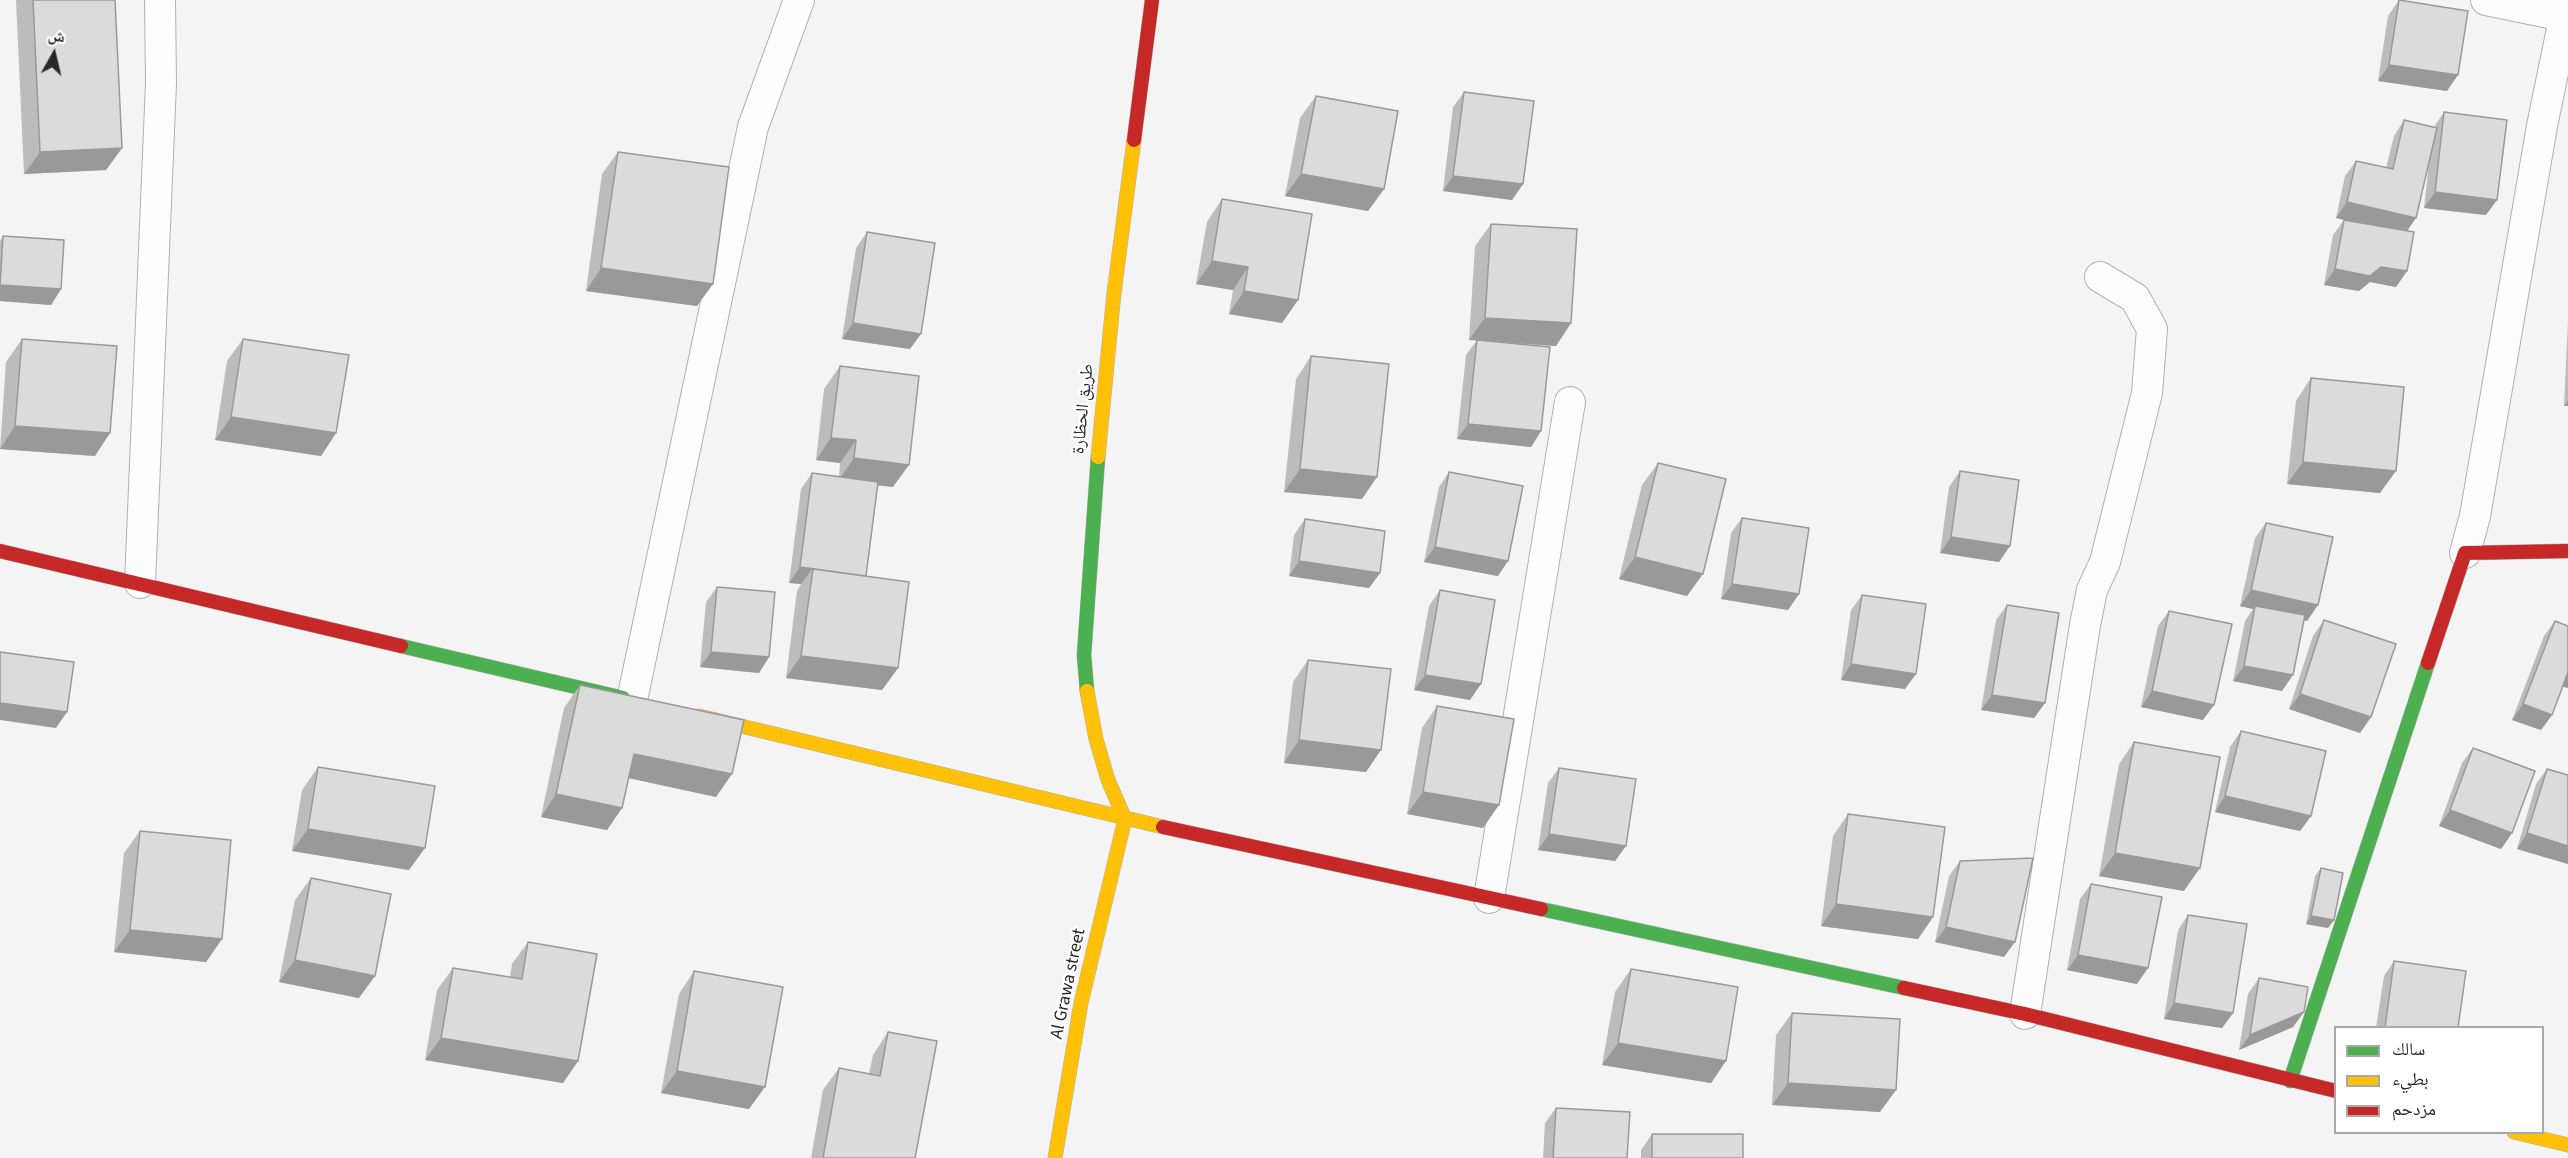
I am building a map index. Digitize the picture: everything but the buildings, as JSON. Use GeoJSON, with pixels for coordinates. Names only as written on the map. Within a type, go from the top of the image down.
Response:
{"type":"FeatureCollection","features":[{"type":"Feature","properties":{"kind":"street"},"geometry":{"type":"LineString","coordinates":[[140,583],[161,83],[160,0]]}},
{"type":"Feature","properties":{"kind":"street"},"geometry":{"type":"LineString","coordinates":[[0,550],[638,701],[753,128],[799,0]]}},
{"type":"Feature","properties":{"kind":"street","name":"طريق الحظارة"},"geometry":{"type":"LineString","coordinates":[[1125,819],[1108,780],[1096,739],[1088,697],[1084,655],[1098,453],[1152,0]]}},
{"type":"Feature","properties":{"kind":"street"},"geometry":{"type":"LineString","coordinates":[[2290,1081],[2465,553],[2475,516],[2542,126],[2566,8],[2486,0]]}},
{"type":"Feature","properties":{"kind":"street"},"geometry":{"type":"LineString","coordinates":[[2025,1014],[2085,625],[2092,590],[2105,562],[2147,393],[2152,329],[2135,298],[2100,277]]}},
{"type":"Feature","properties":{"kind":"street"},"geometry":{"type":"LineString","coordinates":[[1490,898],[1570,402]]}},
{"type":"Feature","properties":{"kind":"street"},"geometry":{"type":"LineString","coordinates":[[2465,553],[2568,551]]}},
{"type":"Feature","properties":{"kind":"street"},"geometry":{"type":"LineString","coordinates":[[689,714],[1125,819],[2025,1014],[2334,1091]]}},
{"type":"Feature","properties":{"kind":"street","name":"Al Grawa street"},"geometry":{"type":"LineString","coordinates":[[1054,1158],[1081,1002],[1125,819]]}},
{"type":"Feature","properties":{"kind":"street"},"geometry":{"type":"LineString","coordinates":[[2520,1134],[2562,1149]]}},
{"type":"Feature","properties":{"kind":"traffic: fast"},"geometry":{"type":"LineString","coordinates":[[1087,691],[1084,655],[1098,457]]}},
{"type":"Feature","properties":{"kind":"traffic: fast"},"geometry":{"type":"LineString","coordinates":[[401,646],[623,698]]}},
{"type":"Feature","properties":{"kind":"traffic: fast"},"geometry":{"type":"LineString","coordinates":[[2290,1081],[2428,663]]}},
{"type":"Feature","properties":{"kind":"traffic: fast"},"geometry":{"type":"LineString","coordinates":[[1541,909],[1904,988]]}},
{"type":"Feature","properties":{"kind":"traffic: slow"},"geometry":{"type":"LineString","coordinates":[[1098,457],[1114,293],[1134,140]]}},
{"type":"Feature","properties":{"kind":"traffic: slow"},"geometry":{"type":"LineString","coordinates":[[1055,1158],[1081,1003],[1125,819],[1108,780],[1096,739],[1087,691]]}},
{"type":"Feature","properties":{"kind":"traffic: slow"},"geometry":{"type":"LineString","coordinates":[[699,716],[1163,827]]}},
{"type":"Feature","properties":{"kind":"traffic: slow"},"geometry":{"type":"LineString","coordinates":[[2522,1134],[2568,1145]]}},
{"type":"Feature","properties":{"kind":"traffic: jam"},"geometry":{"type":"LineString","coordinates":[[1134,140],[1152,0]]}},
{"type":"Feature","properties":{"kind":"traffic: jam"},"geometry":{"type":"LineString","coordinates":[[0,551],[401,646]]}},
{"type":"Feature","properties":{"kind":"traffic: jam"},"geometry":{"type":"LineString","coordinates":[[2428,663],[2465,553],[2568,551]]}},
{"type":"Feature","properties":{"kind":"traffic: jam"},"geometry":{"type":"LineString","coordinates":[[1163,827],[1541,909]]}},
{"type":"Feature","properties":{"kind":"traffic: jam"},"geometry":{"type":"LineString","coordinates":[[1904,988],[2025,1014],[2334,1091]]}}]}
